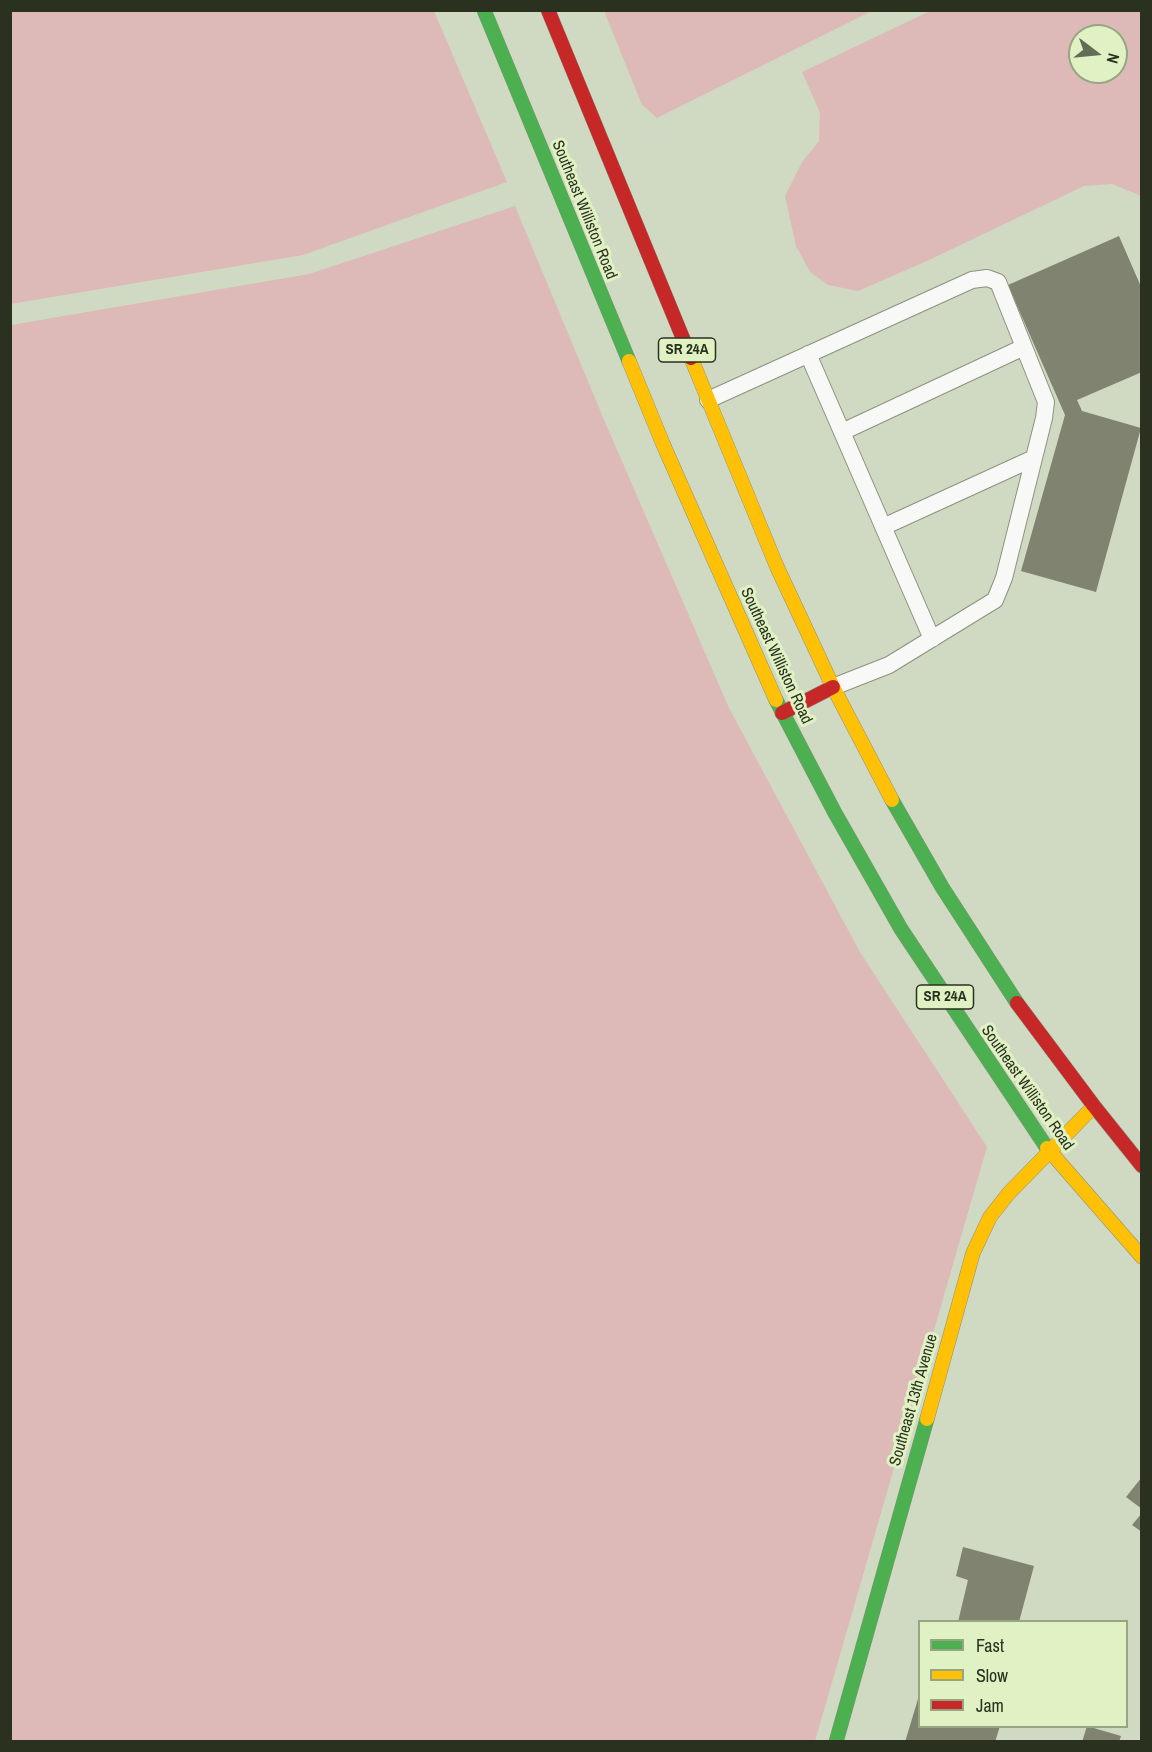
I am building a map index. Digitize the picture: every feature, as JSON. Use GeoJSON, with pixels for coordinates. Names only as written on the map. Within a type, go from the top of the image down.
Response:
{"type":"FeatureCollection","features":[{"type":"Feature","properties":{"kind":"main road","name":"Southeast Williston Road"},"geometry":{"type":"LineString","coordinates":[[484,10],[663,444],[782,713],[835,813],[901,929],[973,1039],[1050,1152],[1142,1257]]}},
{"type":"Feature","properties":{"kind":"main road","name":"SR 24A"},"geometry":{"type":"LineString","coordinates":[[548,10],[777,567],[833,687],[886,790],[942,887],[1007,990],[1142,1166]]}},
{"type":"Feature","properties":{"kind":"main road"},"geometry":{"type":"LineString","coordinates":[[782,713],[833,687]]}},
{"type":"Feature","properties":{"kind":"main road","name":"Southeast 13th Avenue"},"geometry":{"type":"LineString","coordinates":[[836,1742],[973,1253],[990,1216],[1008,1194],[1094,1106]]}},
{"type":"Feature","properties":{"kind":"lane"},"geometry":{"type":"LineString","coordinates":[[708,400],[972,280],[987,278],[998,282],[1046,402],[1004,578],[995,600],[889,665],[833,687]]}},
{"type":"Feature","properties":{"kind":"lane"},"geometry":{"type":"LineString","coordinates":[[842,432],[1024,347]]}},
{"type":"Feature","properties":{"kind":"lane"},"geometry":{"type":"LineString","coordinates":[[808,354],[933,639]]}},
{"type":"Feature","properties":{"kind":"lane"},"geometry":{"type":"LineString","coordinates":[[883,527],[1034,458]]}},
{"type":"Feature","properties":{"kind":"path"},"geometry":{"type":"LineString","coordinates":[[635,145],[895,10]]}},
{"type":"Feature","properties":{"kind":"path"},"geometry":{"type":"LineString","coordinates":[[10,315],[305,265],[531,186]]}},
{"type":"Feature","properties":{"kind":"shaded area"},"geometry":{"type":"Polygon","coordinates":[[[11,10],[434,11],[507,182],[303,255],[11,304],[11,10]]]}},
{"type":"Feature","properties":{"kind":"shaded area"},"geometry":{"type":"Polygon","coordinates":[[[604,11],[872,11],[657,118],[642,105],[604,11]]]}},
{"type":"Feature","properties":{"kind":"shaded area"},"geometry":{"type":"Polygon","coordinates":[[[930,11],[1141,11],[1141,196],[1112,184],[1084,186],[927,261],[858,291],[828,285],[810,272],[796,246],[785,196],[802,162],[819,141],[820,113],[802,72],[930,11]]]}},
{"type":"Feature","properties":{"kind":"shaded area"},"geometry":{"type":"Polygon","coordinates":[[[515,206],[605,422],[729,708],[860,952],[987,1147],[815,1741],[11,1742],[11,325],[309,274],[515,206]]]}},
{"type":"Feature","properties":{"kind":"building"},"geometry":{"type":"Polygon","coordinates":[[[1119,236],[1142,289],[1142,372],[1077,400],[1082,411],[1141,428],[1096,592],[1021,571],[1065,415],[1008,285],[1119,236]]]}},
{"type":"Feature","properties":{"kind":"building"},"geometry":{"type":"Polygon","coordinates":[[[1142,1477],[1142,1509],[1126,1497],[1142,1477]]]}},
{"type":"Feature","properties":{"kind":"building"},"geometry":{"type":"Polygon","coordinates":[[[1142,1513],[1142,1532],[1132,1525],[1142,1513]]]}},
{"type":"Feature","properties":{"kind":"building"},"geometry":{"type":"Polygon","coordinates":[[[963,1547],[1034,1566],[1020,1620],[958,1620],[968,1580],[956,1576],[963,1547]]]}},
{"type":"Feature","properties":{"kind":"building"},"geometry":{"type":"Polygon","coordinates":[[[918,1699],[918,1728],[999,1728],[995,1742],[905,1742],[918,1699]]]}},
{"type":"Feature","properties":{"kind":"building"},"geometry":{"type":"Polygon","coordinates":[[[1086,1728],[1121,1736],[1119,1742],[1082,1742],[1086,1728]]]}},
{"type":"Feature","properties":{"kind":"traffic: fast"},"geometry":{"type":"LineString","coordinates":[[484,10],[629,361]]}},
{"type":"Feature","properties":{"kind":"traffic: fast"},"geometry":{"type":"LineString","coordinates":[[776,700],[835,813],[901,929],[1047,1148]]}},
{"type":"Feature","properties":{"kind":"traffic: fast"},"geometry":{"type":"LineString","coordinates":[[892,800],[942,887],[1017,1003]]}},
{"type":"Feature","properties":{"kind":"traffic: fast"},"geometry":{"type":"LineString","coordinates":[[836,1742],[927,1419]]}},
{"type":"Feature","properties":{"kind":"traffic: slow"},"geometry":{"type":"LineString","coordinates":[[691,358],[777,567],[833,687],[892,800]]}},
{"type":"Feature","properties":{"kind":"traffic: slow"},"geometry":{"type":"LineString","coordinates":[[629,361],[663,444],[776,700]]}},
{"type":"Feature","properties":{"kind":"traffic: slow"},"geometry":{"type":"LineString","coordinates":[[927,1419],[973,1253],[990,1217],[1008,1194],[1094,1106]]}},
{"type":"Feature","properties":{"kind":"traffic: slow"},"geometry":{"type":"LineString","coordinates":[[1047,1148],[1142,1257]]}},
{"type":"Feature","properties":{"kind":"traffic: jam"},"geometry":{"type":"LineString","coordinates":[[548,10],[691,358]]}},
{"type":"Feature","properties":{"kind":"traffic: jam"},"geometry":{"type":"LineString","coordinates":[[782,713],[833,687]]}},
{"type":"Feature","properties":{"kind":"traffic: jam"},"geometry":{"type":"LineString","coordinates":[[1017,1003],[1142,1166]]}}]}
